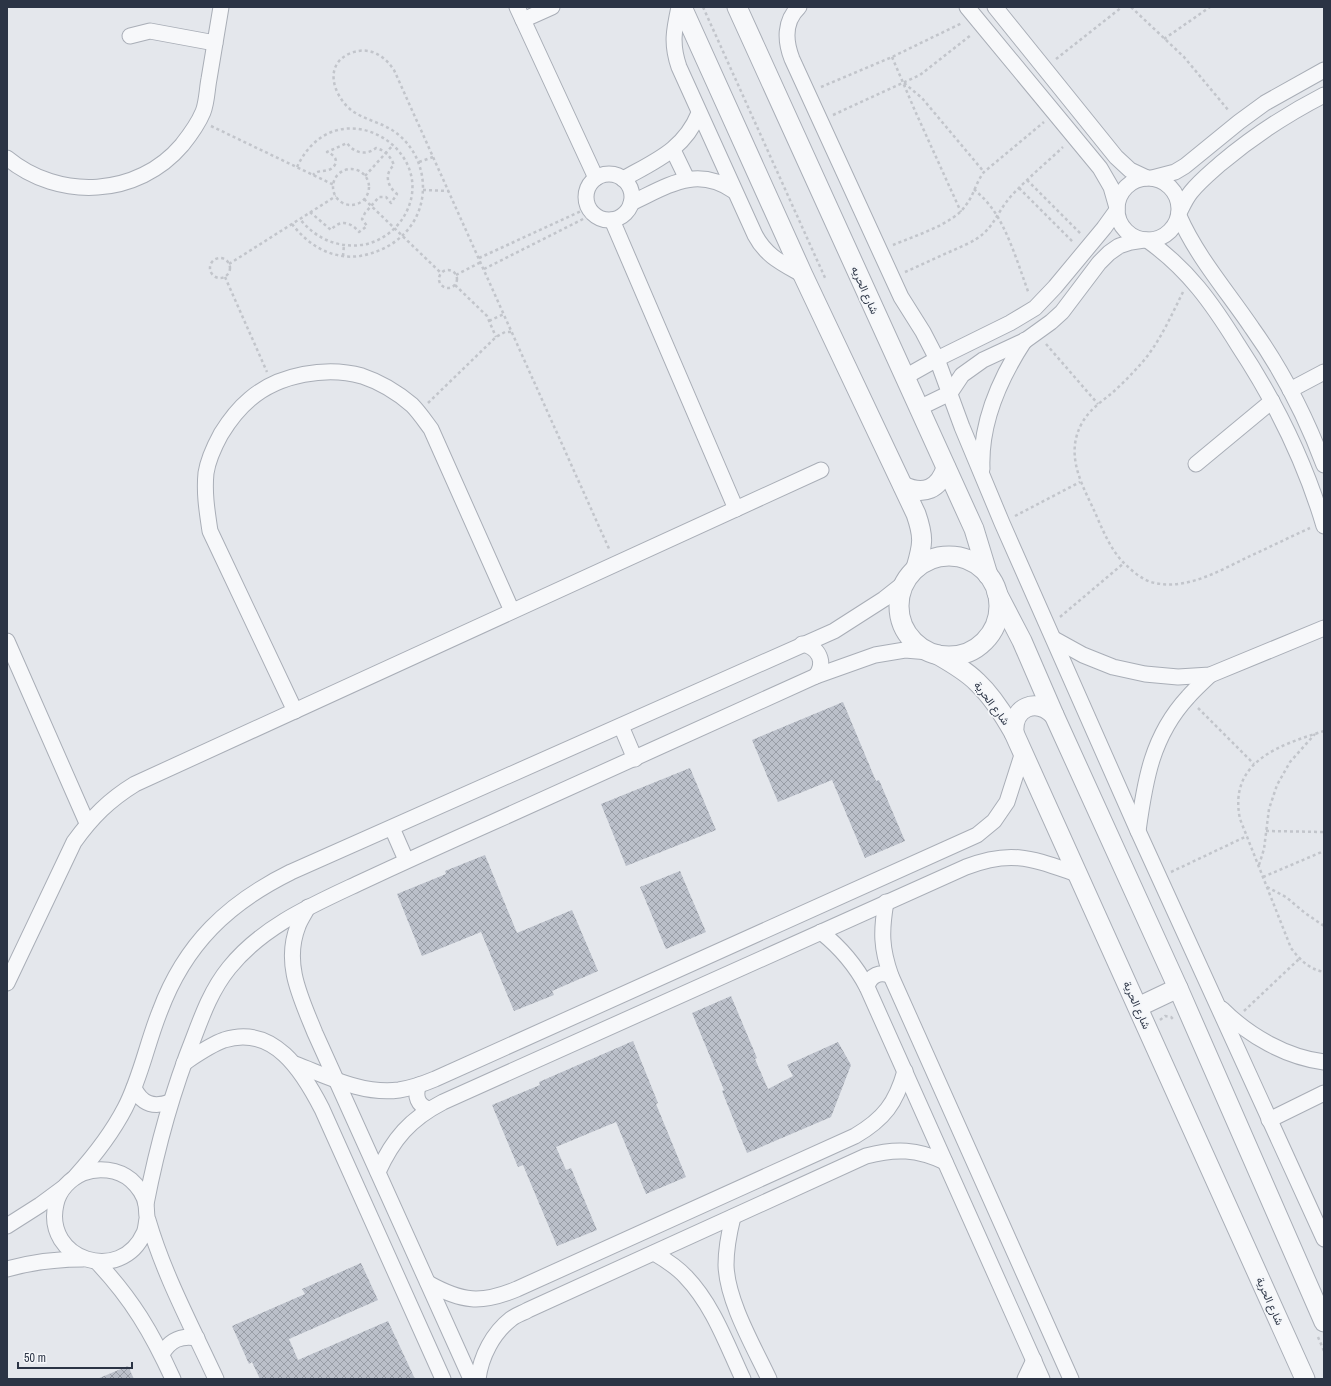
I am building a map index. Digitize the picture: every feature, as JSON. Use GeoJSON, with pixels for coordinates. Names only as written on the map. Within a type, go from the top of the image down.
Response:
{"type":"FeatureCollection","features":[{"type":"Feature","properties":{"kind":"street"},"geometry":{"type":"LineString","coordinates":[[7,158],[29,174],[54,183],[79,188],[105,187],[130,181],[154,170],[174,154],[191,134],[203,111],[222,7]]}},
{"type":"Feature","properties":{"kind":"street"},"geometry":{"type":"LineString","coordinates":[[552,7],[520,13],[596,178]]}},
{"type":"Feature","properties":{"kind":"street"},"geometry":{"type":"LineString","coordinates":[[679,7],[674,30],[673,43],[675,55],[734,191],[760,245],[776,260],[803,275]]}},
{"type":"Feature","properties":{"kind":"street"},"geometry":{"type":"LineString","coordinates":[[682,7],[803,275],[903,486],[922,530],[921,549],[916,568]]}},
{"type":"Feature","properties":{"kind":"street","name":"شارع الحريه"},"geometry":{"type":"LineString","coordinates":[[737,7],[974,530],[988,575]]}},
{"type":"Feature","properties":{"kind":"street"},"geometry":{"type":"LineString","coordinates":[[799,7],[790,20],[787,33],[787,46],[807,93],[891,278],[937,359],[962,427],[1002,522],[1138,831],[1324,1239]]}},
{"type":"Feature","properties":{"kind":"street"},"geometry":{"type":"LineString","coordinates":[[995,7],[1116,157],[1130,170],[1149,178],[1160,180],[1173,189],[1177,196],[1179,214],[1192,244],[1254,329],[1287,384],[1306,422],[1324,465]]}},
{"type":"Feature","properties":{"kind":"street"},"geometry":{"type":"LineString","coordinates":[[975,17],[1100,168],[1115,197],[1119,219],[1126,230],[1163,251],[1190,277],[1204,294],[1233,336],[1269,395],[1305,472],[1323,524]]}},
{"type":"Feature","properties":{"kind":"street"},"geometry":{"type":"LineString","coordinates":[[130,36],[150,31],[215,43]]}},
{"type":"Feature","properties":{"kind":"street"},"geometry":{"type":"LineString","coordinates":[[905,377],[937,359],[1010,323],[1034,308],[1055,287],[1087,248],[1117,209],[1119,198],[1123,190],[1130,184],[1138,180],[1175,172],[1185,166],[1265,103],[1324,70]]}},
{"type":"Feature","properties":{"kind":"street"},"geometry":{"type":"LineString","coordinates":[[919,408],[950,393],[962,375],[978,364],[1031,336],[1051,322],[1062,312],[1108,253],[1119,246],[1131,242],[1156,239],[1164,236],[1175,224],[1184,202],[1198,184],[1233,153],[1280,120],[1324,95]]}},
{"type":"Feature","properties":{"kind":"street"},"geometry":{"type":"LineString","coordinates":[[623,179],[673,150],[691,129],[699,113]]}},
{"type":"Feature","properties":{"kind":"street"},"geometry":{"type":"LineString","coordinates":[[673,150],[687,179]]}},
{"type":"Feature","properties":{"kind":"street"},"geometry":{"type":"LineString","coordinates":[[610,174],[623,179],[628,183],[632,196],[629,210],[624,215],[612,220],[605,220],[590,211],[586,195],[591,182],[603,175],[610,174]]}},
{"type":"Feature","properties":{"kind":"street"},"geometry":{"type":"LineString","coordinates":[[631,203],[687,179],[697,178],[712,180],[726,185],[734,191]]}},
{"type":"Feature","properties":{"kind":"street"},"geometry":{"type":"LineString","coordinates":[[612,220],[736,509]]}},
{"type":"Feature","properties":{"kind":"street"},"geometry":{"type":"LineString","coordinates":[[983,478],[982,454],[985,430],[991,405],[1000,382],[1009,366],[1031,336]]}},
{"type":"Feature","properties":{"kind":"street"},"geometry":{"type":"LineString","coordinates":[[295,711],[210,531],[205,502],[206,472],[215,444],[230,419],[251,398],[273,384],[304,373],[333,371],[363,376],[390,388],[413,406],[431,429],[512,611]]}},
{"type":"Feature","properties":{"kind":"street"},"geometry":{"type":"LineString","coordinates":[[1196,464],[1269,395],[1287,384],[1324,372]]}},
{"type":"Feature","properties":{"kind":"street"},"geometry":{"type":"LineString","coordinates":[[903,486],[911,490],[921,491],[930,489],[937,484],[943,476],[946,468]]}},
{"type":"Feature","properties":{"kind":"street"},"geometry":{"type":"LineString","coordinates":[[7,984],[74,842],[87,823],[110,801],[135,784],[821,470]]}},
{"type":"Feature","properties":{"kind":"street"},"geometry":{"type":"LineString","coordinates":[[173,1379],[162,1354],[140,1314],[127,1296],[90,1260],[71,1251],[61,1240],[56,1227],[54,1212],[57,1198],[103,1143],[115,1126],[134,1088],[159,1011],[169,988],[195,947],[211,928],[248,896],[269,883],[834,631],[884,599],[903,584],[916,568],[924,562],[943,556],[954,556],[973,562],[988,575],[1022,641],[1178,988],[1321,1320]]}},
{"type":"Feature","properties":{"kind":"street"},"geometry":{"type":"LineString","coordinates":[[903,584],[898,604],[898,614],[901,624],[912,641],[920,648],[934,654]]}},
{"type":"Feature","properties":{"kind":"street"},"geometry":{"type":"LineString","coordinates":[[7,1269],[28,1263],[56,1259],[112,1261],[125,1255],[136,1245],[144,1233],[156,1153],[170,1102],[203,1012],[214,990],[228,969],[264,934],[284,920],[406,860],[816,676],[875,655],[905,650],[949,656],[969,652],[978,647],[992,632],[997,618],[999,603],[997,593]]}},
{"type":"Feature","properties":{"kind":"street"},"geometry":{"type":"LineString","coordinates":[[1052,633],[1083,655],[1113,667],[1145,674],[1178,677],[1210,675],[1324,628]]}},
{"type":"Feature","properties":{"kind":"street"},"geometry":{"type":"LineString","coordinates":[[7,641],[87,823]]}},
{"type":"Feature","properties":{"kind":"street"},"geometry":{"type":"LineString","coordinates":[[802,644],[814,648],[818,653],[821,665],[816,676]]}},
{"type":"Feature","properties":{"kind":"street","name":"شارع الحرية"},"geometry":{"type":"LineString","coordinates":[[934,654],[959,667],[977,681],[1006,719],[1014,733],[1305,1379]]}},
{"type":"Feature","properties":{"kind":"street"},"geometry":{"type":"LineString","coordinates":[[1138,831],[1148,773],[1157,746],[1170,720],[1188,697],[1210,675]]}},
{"type":"Feature","properties":{"kind":"street"},"geometry":{"type":"LineString","coordinates":[[1014,733],[1013,725],[1015,718],[1026,707],[1042,706],[1054,715]]}},
{"type":"Feature","properties":{"kind":"street"},"geometry":{"type":"LineString","coordinates":[[621,726],[635,758]]}},
{"type":"Feature","properties":{"kind":"street"},"geometry":{"type":"LineString","coordinates":[[294,1064],[356,1087],[377,1090],[398,1090],[419,1085],[977,835],[994,820],[1007,802],[1022,752]]}},
{"type":"Feature","properties":{"kind":"street"},"geometry":{"type":"LineString","coordinates":[[392,828],[406,860]]}},
{"type":"Feature","properties":{"kind":"street"},"geometry":{"type":"LineString","coordinates":[[956,845],[967,851],[969,859],[966,867]]}},
{"type":"Feature","properties":{"kind":"street"},"geometry":{"type":"LineString","coordinates":[[378,1172],[387,1153],[398,1136],[413,1121],[429,1109],[739,968],[982,860],[1000,857],[1018,857],[1036,860],[1077,874]]}},
{"type":"Feature","properties":{"kind":"street"},"geometry":{"type":"LineString","coordinates":[[886,902],[882,940],[890,976],[1071,1379]]}},
{"type":"Feature","properties":{"kind":"street"},"geometry":{"type":"LineString","coordinates":[[308,907],[298,926],[293,945],[293,971],[295,984],[471,1379]]}},
{"type":"Feature","properties":{"kind":"street"},"geometry":{"type":"LineString","coordinates":[[821,932],[848,956],[859,971],[867,987],[1042,1379]]}},
{"type":"Feature","properties":{"kind":"street"},"geometry":{"type":"LineString","coordinates":[[728,947],[739,968]]}},
{"type":"Feature","properties":{"kind":"street"},"geometry":{"type":"LineString","coordinates":[[867,987],[870,979],[878,974],[882,973],[890,976]]}},
{"type":"Feature","properties":{"kind":"street"},"geometry":{"type":"LineString","coordinates":[[1138,1007],[1178,988]]}},
{"type":"Feature","properties":{"kind":"street"},"geometry":{"type":"LineString","coordinates":[[1217,1004],[1234,1021],[1261,1040],[1290,1054],[1324,1062]]}},
{"type":"Feature","properties":{"kind":"street"},"geometry":{"type":"LineString","coordinates":[[184,1062],[224,1040],[239,1038],[254,1039],[269,1043],[282,1052],[294,1064],[314,1093],[443,1379]]}},
{"type":"Feature","properties":{"kind":"street"},"geometry":{"type":"LineString","coordinates":[[428,1283],[446,1293],[465,1299],[485,1300],[517,1289],[842,1143],[870,1128],[893,1103],[900,1088],[905,1071]]}},
{"type":"Feature","properties":{"kind":"street"},"geometry":{"type":"LineString","coordinates":[[419,1085],[417,1090],[417,1100],[424,1108],[429,1109]]}},
{"type":"Feature","properties":{"kind":"street"},"geometry":{"type":"LineString","coordinates":[[134,1088],[138,1096],[145,1102],[153,1105],[162,1105],[170,1102]]}},
{"type":"Feature","properties":{"kind":"street"},"geometry":{"type":"LineString","coordinates":[[1269,1120],[1324,1093]]}},
{"type":"Feature","properties":{"kind":"street"},"geometry":{"type":"LineString","coordinates":[[842,1143],[850,1144],[854,1149],[856,1156],[852,1162]]}},
{"type":"Feature","properties":{"kind":"street"},"geometry":{"type":"LineString","coordinates":[[478,1379],[482,1360],[489,1344],[512,1318],[528,1310],[654,1254],[852,1162],[882,1152],[898,1150],[930,1155],[945,1162]]}},
{"type":"Feature","properties":{"kind":"street"},"geometry":{"type":"LineString","coordinates":[[7,1226],[40,1204],[70,1181],[90,1170],[104,1169],[118,1172],[131,1180],[141,1191],[170,1280],[216,1379]]}},
{"type":"Feature","properties":{"kind":"street"},"geometry":{"type":"LineString","coordinates":[[733,1217],[727,1242],[726,1266],[731,1291],[739,1314],[769,1379]]}},
{"type":"Feature","properties":{"kind":"street"},"geometry":{"type":"LineString","coordinates":[[654,1254],[671,1264],[699,1292],[718,1325],[744,1379]]}},
{"type":"Feature","properties":{"kind":"street"},"geometry":{"type":"LineString","coordinates":[[994,1270],[1017,1260]]}},
{"type":"Feature","properties":{"kind":"street"},"geometry":{"type":"LineString","coordinates":[[517,1289],[513,1294],[512,1299],[514,1305],[523,1311],[528,1310]]}},
{"type":"Feature","properties":{"kind":"street"},"geometry":{"type":"LineString","coordinates":[[718,1325],[717,1317],[721,1311],[728,1309],[739,1314]]}},
{"type":"Feature","properties":{"kind":"street"},"geometry":{"type":"LineString","coordinates":[[162,1354],[166,1346],[172,1341],[181,1337],[189,1336],[198,1338]]}},
{"type":"Feature","properties":{"kind":"street"},"geometry":{"type":"LineString","coordinates":[[1025,1379],[1034,1360]]}},
{"type":"Feature","properties":{"kind":"path"},"geometry":{"type":"LineString","coordinates":[[703,7],[826,281]]}},
{"type":"Feature","properties":{"kind":"path"},"geometry":{"type":"LineString","coordinates":[[1044,68],[1122,7]]}},
{"type":"Feature","properties":{"kind":"path"},"geometry":{"type":"LineString","coordinates":[[1131,7],[1184,57],[1239,122]]}},
{"type":"Feature","properties":{"kind":"path"},"geometry":{"type":"LineString","coordinates":[[1164,39],[1210,7]]}},
{"type":"Feature","properties":{"kind":"path"},"geometry":{"type":"LineString","coordinates":[[807,93],[892,57],[975,17]]}},
{"type":"Feature","properties":{"kind":"path"},"geometry":{"type":"LineString","coordinates":[[820,121],[904,83],[927,70],[975,17]]}},
{"type":"Feature","properties":{"kind":"path"},"geometry":{"type":"LineString","coordinates":[[292,224],[304,238],[319,249],[343,256],[356,256],[369,254],[392,244],[402,236],[412,224],[419,211],[422,201],[423,181],[419,162],[408,144],[391,130],[352,110],[341,99],[334,82],[336,64],[341,59],[353,52],[368,50],[376,53],[389,63],[449,191],[615,564]]}},
{"type":"Feature","properties":{"kind":"path"},"geometry":{"type":"LineString","coordinates":[[892,57],[961,212]]}},
{"type":"Feature","properties":{"kind":"path"},"geometry":{"type":"LineString","coordinates":[[904,83],[922,98],[984,172]]}},
{"type":"Feature","properties":{"kind":"path"},"geometry":{"type":"LineString","coordinates":[[879,251],[943,223],[961,212],[984,172],[1055,114]]}},
{"type":"Feature","properties":{"kind":"path"},"geometry":{"type":"LineString","coordinates":[[198,120],[334,185]]}},
{"type":"Feature","properties":{"kind":"path"},"geometry":{"type":"LineString","coordinates":[[297,167],[301,158],[313,143],[321,137],[339,130],[354,129],[368,131],[386,139],[400,152],[407,164],[412,186],[406,214],[395,229],[380,239],[362,245],[336,244],[320,237],[300,219]]}},
{"type":"Feature","properties":{"kind":"path"},"geometry":{"type":"LineString","coordinates":[[891,278],[977,240],[992,226],[1003,207],[1019,188],[1074,137]]}},
{"type":"Feature","properties":{"kind":"path"},"geometry":{"type":"LineString","coordinates":[[310,212],[331,230],[337,225],[346,223],[354,226],[359,232],[367,226],[364,223],[363,216],[379,198],[383,196],[389,198],[391,202],[397,194],[391,189],[389,184],[388,174],[394,165],[391,158],[386,153],[376,148],[369,152],[359,152],[354,150],[347,143],[327,152],[334,156],[336,160],[333,168],[327,171],[320,171],[313,175]]}},
{"type":"Feature","properties":{"kind":"path"},"geometry":{"type":"LineString","coordinates":[[365,176],[393,145]]}},
{"type":"Feature","properties":{"kind":"path"},"geometry":{"type":"LineString","coordinates":[[419,162],[433,157]]}},
{"type":"Feature","properties":{"kind":"path"},"geometry":{"type":"LineString","coordinates":[[346,170],[356,170],[365,176],[369,185],[369,190],[364,199],[360,202],[349,204],[340,200],[336,196],[334,185],[338,175],[346,170]]}},
{"type":"Feature","properties":{"kind":"path"},"geometry":{"type":"LineString","coordinates":[[1027,180],[1087,248]]}},
{"type":"Feature","properties":{"kind":"path"},"geometry":{"type":"LineString","coordinates":[[1019,188],[1087,248]]}},
{"type":"Feature","properties":{"kind":"path"},"geometry":{"type":"LineString","coordinates":[[974,189],[987,202],[998,217],[1007,236],[1034,308]]}},
{"type":"Feature","properties":{"kind":"path"},"geometry":{"type":"LineString","coordinates":[[423,190],[449,191]]}},
{"type":"Feature","properties":{"kind":"path"},"geometry":{"type":"LineString","coordinates":[[229,264],[336,196]]}},
{"type":"Feature","properties":{"kind":"path"},"geometry":{"type":"LineString","coordinates":[[364,199],[441,273]]}},
{"type":"Feature","properties":{"kind":"path"},"geometry":{"type":"LineString","coordinates":[[479,258],[590,211]]}},
{"type":"Feature","properties":{"kind":"path"},"geometry":{"type":"LineString","coordinates":[[484,269],[590,211]]}},
{"type":"Feature","properties":{"kind":"path"},"geometry":{"type":"LineString","coordinates":[[343,256],[344,245]]}},
{"type":"Feature","properties":{"kind":"path"},"geometry":{"type":"LineString","coordinates":[[218,259],[226,261],[229,264],[230,271],[225,277],[217,278],[211,272],[210,268],[212,264],[218,259]]}},
{"type":"Feature","properties":{"kind":"path"},"geometry":{"type":"LineString","coordinates":[[456,275],[481,262]]}},
{"type":"Feature","properties":{"kind":"path"},"geometry":{"type":"LineString","coordinates":[[444,270],[451,270],[456,275],[457,282],[455,285],[447,288],[440,284],[439,276],[444,270]]}},
{"type":"Feature","properties":{"kind":"path"},"geometry":{"type":"LineString","coordinates":[[225,277],[273,384]]}},
{"type":"Feature","properties":{"kind":"path"},"geometry":{"type":"LineString","coordinates":[[1190,277],[1167,324],[1152,348],[1138,367],[1112,393],[1098,404],[1082,422],[1075,442],[1075,462],[1080,482],[1114,551],[1124,563],[1140,576],[1155,583],[1178,584],[1208,576],[1323,524]]}},
{"type":"Feature","properties":{"kind":"path"},"geometry":{"type":"LineString","coordinates":[[455,285],[488,316],[496,337]]}},
{"type":"Feature","properties":{"kind":"path"},"geometry":{"type":"LineString","coordinates":[[489,321],[504,314]]}},
{"type":"Feature","properties":{"kind":"path"},"geometry":{"type":"LineString","coordinates":[[418,412],[496,337],[505,332],[512,332]]}},
{"type":"Feature","properties":{"kind":"path"},"geometry":{"type":"LineString","coordinates":[[1031,336],[1098,404]]}},
{"type":"Feature","properties":{"kind":"path"},"geometry":{"type":"LineString","coordinates":[[1002,522],[1080,482]]}},
{"type":"Feature","properties":{"kind":"path"},"geometry":{"type":"LineString","coordinates":[[1052,633],[1124,563]]}},
{"type":"Feature","properties":{"kind":"path"},"geometry":{"type":"LineString","coordinates":[[1188,697],[1254,764]]}},
{"type":"Feature","properties":{"kind":"path"},"geometry":{"type":"LineString","coordinates":[[1324,731],[1277,748],[1254,764],[1243,778],[1238,791],[1237,805],[1240,819],[1291,948],[1299,959],[1311,968],[1324,972]]}},
{"type":"Feature","properties":{"kind":"path"},"geometry":{"type":"LineString","coordinates":[[1258,866],[1264,849],[1270,809],[1277,785],[1290,762],[1316,734]]}},
{"type":"Feature","properties":{"kind":"path"},"geometry":{"type":"LineString","coordinates":[[1266,831],[1324,832]]}},
{"type":"Feature","properties":{"kind":"path"},"geometry":{"type":"LineString","coordinates":[[1160,878],[1247,836]]}},
{"type":"Feature","properties":{"kind":"path"},"geometry":{"type":"LineString","coordinates":[[1263,877],[1324,851]]}},
{"type":"Feature","properties":{"kind":"path"},"geometry":{"type":"LineString","coordinates":[[1266,887],[1286,898],[1324,926]]}},
{"type":"Feature","properties":{"kind":"path"},"geometry":{"type":"LineString","coordinates":[[1234,1021],[1299,959]]}},
{"type":"Feature","properties":{"kind":"path"},"geometry":{"type":"LineString","coordinates":[[1160,1026],[1160,1020],[1165,1016],[1171,1017],[1174,1021]]}},
{"type":"Feature","properties":{"kind":"path"},"geometry":{"type":"LineString","coordinates":[[1321,1320],[1324,1351]]}},
{"type":"Feature","properties":{"kind":"building"},"geometry":{"type":"Polygon","coordinates":[[[843,702],[876,781],[879,780],[905,841],[865,858],[832,780],[778,802],[752,740],[843,702]]]}},
{"type":"Feature","properties":{"kind":"building"},"geometry":{"type":"Polygon","coordinates":[[[690,768],[716,830],[626,866],[601,804],[690,768]]]}},
{"type":"Feature","properties":{"kind":"building"},"geometry":{"type":"Polygon","coordinates":[[[485,855],[517,933],[572,910],[598,971],[552,991],[554,995],[514,1011],[481,932],[422,956],[397,894],[446,874],[445,871],[485,855]]]}},
{"type":"Feature","properties":{"kind":"building"},"geometry":{"type":"Polygon","coordinates":[[[680,871],[706,932],[666,949],[640,887],[680,871]]]}},
{"type":"Feature","properties":{"kind":"building"},"geometry":{"type":"Polygon","coordinates":[[[731,996],[757,1058],[755,1059],[768,1089],[793,1076],[787,1065],[838,1042],[851,1065],[831,1117],[747,1153],[722,1091],[724,1090],[692,1013],[731,996]]]}},
{"type":"Feature","properties":{"kind":"building"},"geometry":{"type":"Polygon","coordinates":[[[633,1041],[658,1103],[656,1104],[686,1177],[646,1194],[616,1122],[556,1147],[566,1170],[571,1168],[597,1230],[557,1246],[523,1165],[518,1167],[492,1105],[540,1085],[539,1082],[633,1041]]]}},
{"type":"Feature","properties":{"kind":"building"},"geometry":{"type":"Polygon","coordinates":[[[361,1263],[378,1300],[289,1339],[298,1360],[388,1321],[415,1379],[260,1379],[252,1362],[249,1364],[232,1326],[305,1294],[302,1289],[361,1263]]]}},
{"type":"Feature","properties":{"kind":"building"},"geometry":{"type":"Polygon","coordinates":[[[128,1366],[134,1379],[97,1379],[128,1366]]]}}]}
